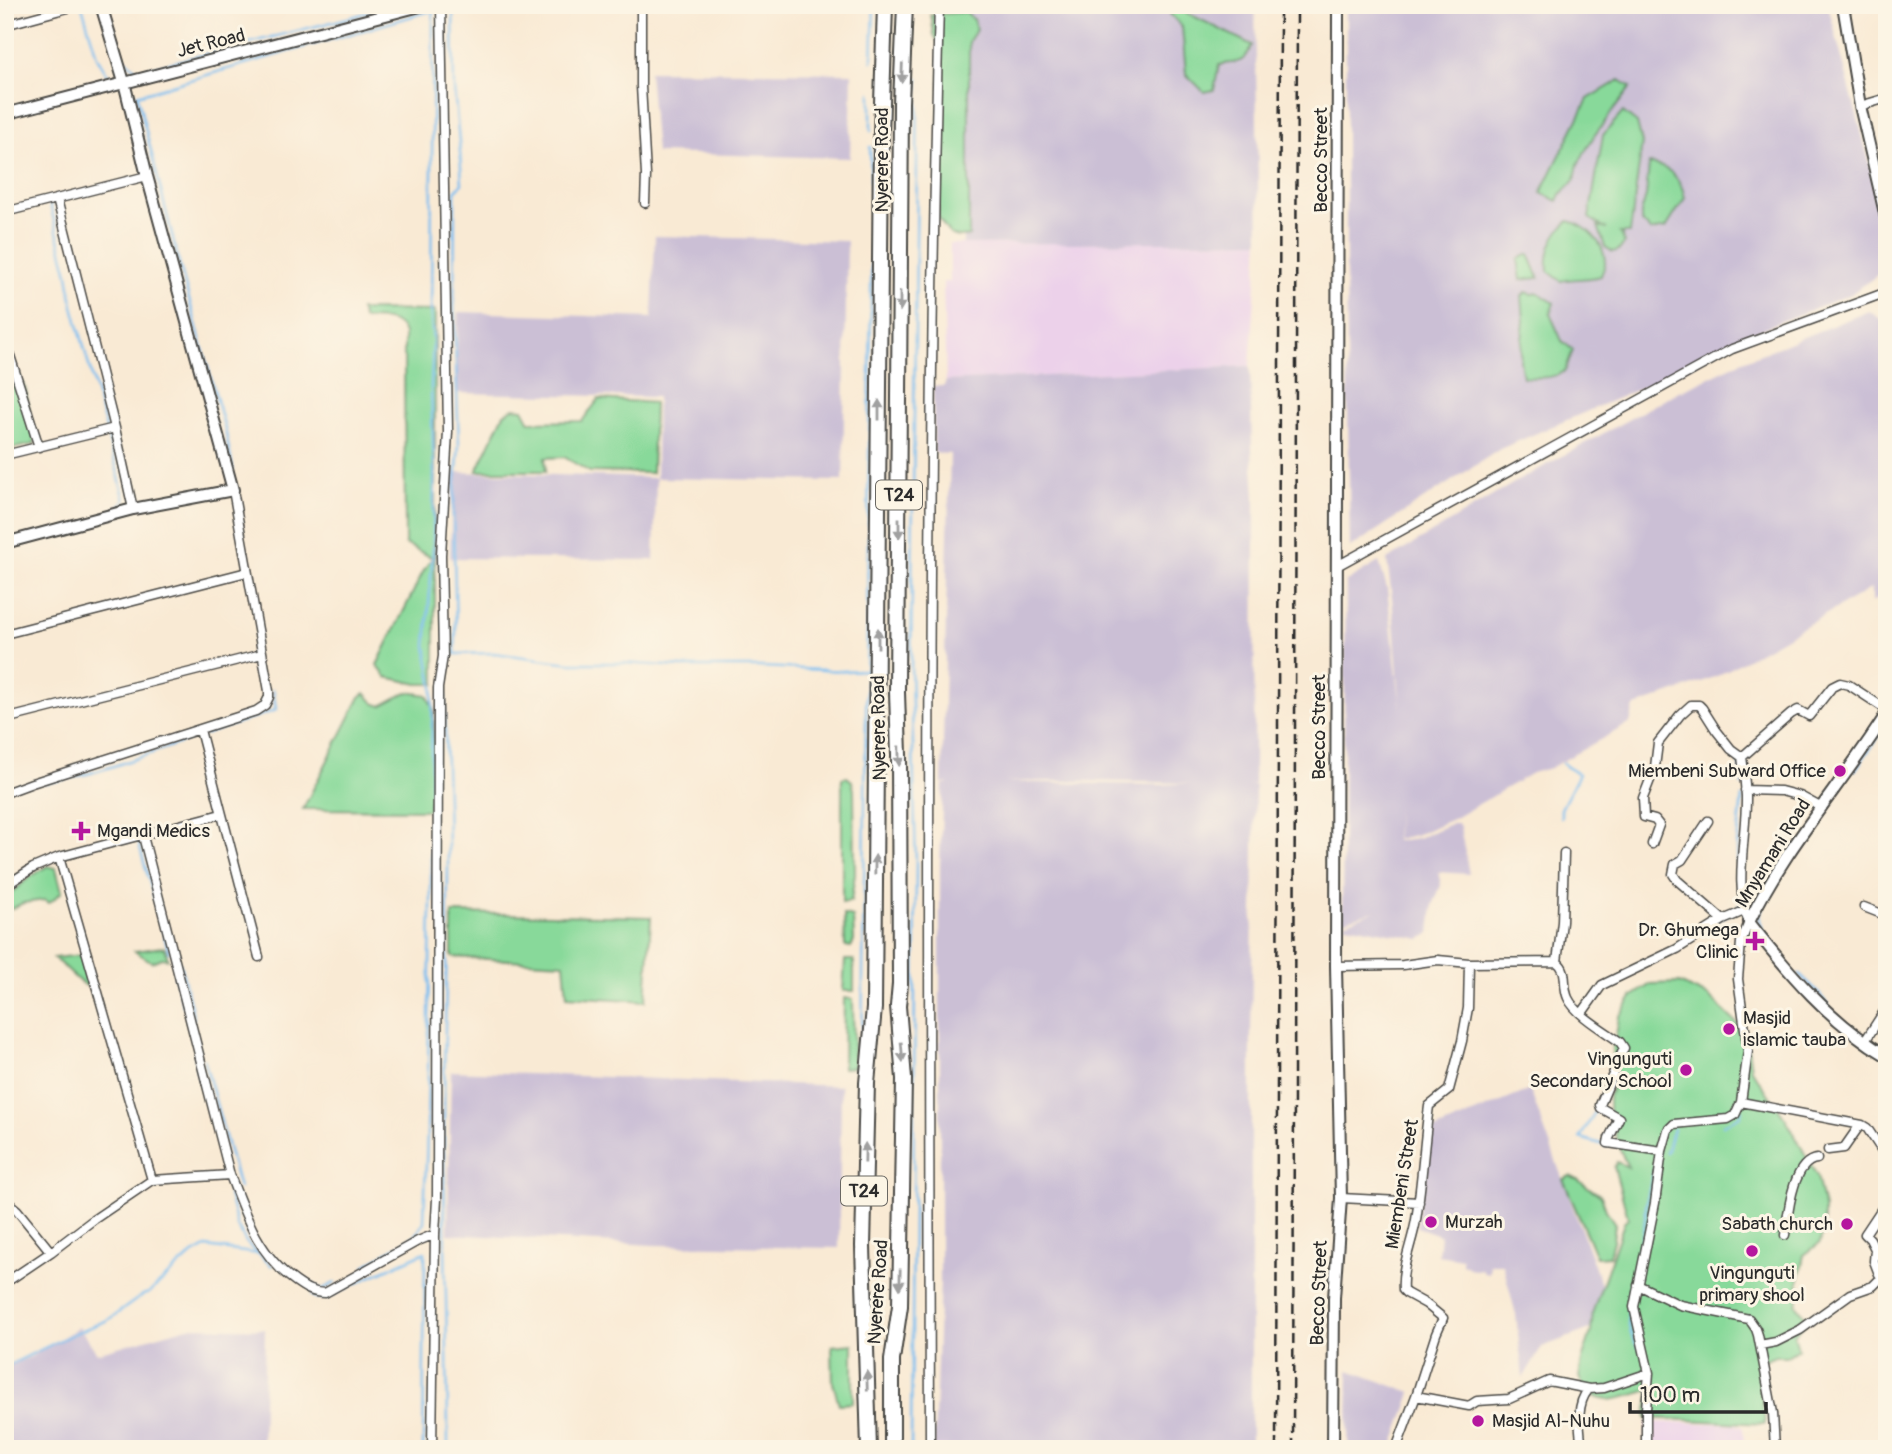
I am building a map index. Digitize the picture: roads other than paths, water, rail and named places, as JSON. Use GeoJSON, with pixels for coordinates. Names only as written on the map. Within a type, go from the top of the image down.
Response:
{"type":"FeatureCollection","features":[{"type":"Feature","properties":{"kind":"highway","name":"Nyerere Road"},"geometry":{"type":"LineString","coordinates":[[869,1449],[863,1246],[867,1083],[874,995],[881,136],[885,5]]}},
{"type":"Feature","properties":{"kind":"highway","name":"Nyerere Road"},"geometry":{"type":"LineString","coordinates":[[892,1449],[892,1360],[900,1306],[904,1079],[898,1006],[897,692],[901,103],[905,5]]}},
{"type":"Feature","properties":{"kind":"street"},"geometry":{"type":"LineString","coordinates":[[5,25],[79,5]]}},
{"type":"Feature","properties":{"kind":"street"},"geometry":{"type":"LineString","coordinates":[[5,793],[256,711],[265,705],[269,697],[233,490],[101,5]]}},
{"type":"Feature","properties":{"kind":"street","name":"Jet Road"},"geometry":{"type":"LineString","coordinates":[[5,114],[424,5]]}},
{"type":"Feature","properties":{"kind":"street"},"geometry":{"type":"LineString","coordinates":[[432,1449],[437,1199],[438,688],[443,656],[441,555],[448,432],[441,5]]}},
{"type":"Feature","properties":{"kind":"street"},"geometry":{"type":"LineString","coordinates":[[641,5],[645,203]]}},
{"type":"Feature","properties":{"kind":"street"},"geometry":{"type":"LineString","coordinates":[[930,1449],[932,254],[939,5]]}},
{"type":"Feature","properties":{"kind":"street","name":"Becco Street"},"geometry":{"type":"LineString","coordinates":[[1333,1449],[1334,1298],[1341,1198],[1336,966],[1338,5]]}},
{"type":"Feature","properties":{"kind":"street"},"geometry":{"type":"LineString","coordinates":[[1843,5],[1860,106],[1887,222]]}},
{"type":"Feature","properties":{"kind":"street"},"geometry":{"type":"LineString","coordinates":[[1860,106],[1887,98]]}},
{"type":"Feature","properties":{"kind":"street"},"geometry":{"type":"LineString","coordinates":[[5,212],[147,176]]}},
{"type":"Feature","properties":{"kind":"street"},"geometry":{"type":"LineString","coordinates":[[57,200],[133,509]]}},
{"type":"Feature","properties":{"kind":"street"},"geometry":{"type":"LineString","coordinates":[[1337,566],[1732,349],[1887,292]]}},
{"type":"Feature","properties":{"kind":"street"},"geometry":{"type":"LineString","coordinates":[[5,340],[39,447]]}},
{"type":"Feature","properties":{"kind":"street"},"geometry":{"type":"LineString","coordinates":[[5,455],[115,428]]}},
{"type":"Feature","properties":{"kind":"street"},"geometry":{"type":"LineString","coordinates":[[5,543],[133,509],[233,490]]}},
{"type":"Feature","properties":{"kind":"street"},"geometry":{"type":"LineString","coordinates":[[5,634],[247,572]]}},
{"type":"Feature","properties":{"kind":"street"},"geometry":{"type":"LineString","coordinates":[[5,719],[262,654]]}},
{"type":"Feature","properties":{"kind":"street"},"geometry":{"type":"LineString","coordinates":[[1742,757],[1791,714],[1798,710],[1809,716],[1829,691],[1840,683],[1849,685],[1887,711]]}},
{"type":"Feature","properties":{"kind":"street"},"geometry":{"type":"LineString","coordinates":[[1646,1449],[1649,1373],[1634,1307],[1655,1203],[1662,1151],[1668,1130],[1674,1124],[1728,1119],[1735,1115],[1741,1102],[1748,1051],[1738,979],[1741,942],[1749,922],[1744,911],[1742,868],[1745,790],[1742,757],[1731,749],[1699,705],[1691,705],[1680,715],[1658,743],[1655,767],[1643,798],[1644,817],[1655,820],[1659,825],[1651,844]]}},
{"type":"Feature","properties":{"kind":"street","name":"Mnyamani Road"},"geometry":{"type":"LineString","coordinates":[[1887,711],[1865,748],[1778,870],[1749,922],[1779,961],[1807,991],[1854,1034],[1887,1056]]}},
{"type":"Feature","properties":{"kind":"street"},"geometry":{"type":"LineString","coordinates":[[200,730],[259,957]]}},
{"type":"Feature","properties":{"kind":"street"},"geometry":{"type":"LineString","coordinates":[[1745,790],[1781,791],[1800,796],[1822,808]]}},
{"type":"Feature","properties":{"kind":"street"},"geometry":{"type":"LineString","coordinates":[[5,886],[33,868],[58,857],[221,814]]}},
{"type":"Feature","properties":{"kind":"street"},"geometry":{"type":"LineString","coordinates":[[1708,821],[1682,860],[1675,863],[1673,874],[1723,920]]}},
{"type":"Feature","properties":{"kind":"street"},"geometry":{"type":"LineString","coordinates":[[143,836],[230,1175],[248,1221],[263,1249],[280,1270],[307,1290],[325,1293],[435,1234]]}},
{"type":"Feature","properties":{"kind":"street"},"geometry":{"type":"LineString","coordinates":[[1557,961],[1562,922],[1564,853]]}},
{"type":"Feature","properties":{"kind":"street"},"geometry":{"type":"LineString","coordinates":[[58,857],[152,1180]]}},
{"type":"Feature","properties":{"kind":"street"},"geometry":{"type":"LineString","coordinates":[[1864,907],[1887,916]]}},
{"type":"Feature","properties":{"kind":"street"},"geometry":{"type":"LineString","coordinates":[[1582,1013],[1602,985],[1677,949],[1723,920],[1744,911]]}},
{"type":"Feature","properties":{"kind":"street"},"geometry":{"type":"LineString","coordinates":[[1336,966],[1403,965],[1438,960],[1469,963],[1557,961],[1565,973],[1569,999],[1624,1048],[1599,1106],[1619,1118],[1608,1143],[1662,1151]]}},
{"type":"Feature","properties":{"kind":"street","name":"Miembeni Street"},"geometry":{"type":"LineString","coordinates":[[1416,1396],[1443,1318],[1404,1290],[1407,1252],[1415,1228],[1419,1202],[1429,1106],[1449,1090],[1462,1041],[1468,1008],[1469,963]]}},
{"type":"Feature","properties":{"kind":"street"},"geometry":{"type":"LineString","coordinates":[[1865,1041],[1887,1007]]}},
{"type":"Feature","properties":{"kind":"street"},"geometry":{"type":"LineString","coordinates":[[1741,1102],[1860,1125],[1867,1128],[1887,1158]]}},
{"type":"Feature","properties":{"kind":"street"},"geometry":{"type":"LineString","coordinates":[[1828,1150],[1844,1149],[1860,1125]]}},
{"type":"Feature","properties":{"kind":"street"},"geometry":{"type":"LineString","coordinates":[[1784,1235],[1798,1175],[1805,1163],[1810,1159],[1817,1159]]}},
{"type":"Feature","properties":{"kind":"street"},"geometry":{"type":"LineString","coordinates":[[5,1283],[152,1180],[230,1175]]}},
{"type":"Feature","properties":{"kind":"street"},"geometry":{"type":"LineString","coordinates":[[1341,1198],[1419,1202]]}},
{"type":"Feature","properties":{"kind":"street"},"geometry":{"type":"LineString","coordinates":[[5,1200],[17,1210],[51,1252]]}},
{"type":"Feature","properties":{"kind":"street"},"geometry":{"type":"LineString","coordinates":[[1759,1346],[1776,1342],[1800,1330],[1850,1294],[1872,1286],[1884,1278],[1874,1261],[1875,1249],[1866,1234],[1887,1201]]}},
{"type":"Feature","properties":{"kind":"street"},"geometry":{"type":"LineString","coordinates":[[1637,1285],[1679,1305],[1749,1319],[1756,1329],[1773,1413],[1775,1449]]}},
{"type":"Feature","properties":{"kind":"street"},"geometry":{"type":"LineString","coordinates":[[1396,1449],[1416,1396],[1469,1406],[1477,1401],[1509,1399],[1549,1381],[1588,1390],[1604,1388],[1649,1373]]}},
{"type":"Feature","properties":{"kind":"street"},"geometry":{"type":"LineString","coordinates":[[1582,1449],[1579,1413],[1583,1397],[1588,1390]]}},
{"type":"Feature","properties":{"kind":"waterway"},"geometry":{"type":"LineString","coordinates":[[120,55],[138,71],[390,5]]}},
{"type":"Feature","properties":{"kind":"waterway"},"geometry":{"type":"LineString","coordinates":[[453,5],[454,89],[462,184],[455,191],[454,311],[459,445],[453,513],[455,654],[494,653],[570,663],[866,670]]}},
{"type":"Feature","properties":{"kind":"waterway"},"geometry":{"type":"LineString","coordinates":[[872,61],[874,5]]}},
{"type":"Feature","properties":{"kind":"waterway"},"geometry":{"type":"LineString","coordinates":[[82,6],[97,57],[111,81]]}},
{"type":"Feature","properties":{"kind":"waterway"},"geometry":{"type":"LineString","coordinates":[[365,1266],[416,1235],[424,1222],[433,687],[426,646],[433,550],[434,474],[431,387],[433,10]]}},
{"type":"Feature","properties":{"kind":"waterway"},"geometry":{"type":"LineString","coordinates":[[233,470],[225,429],[179,263],[137,95],[434,10]]}},
{"type":"Feature","properties":{"kind":"waterway"},"geometry":{"type":"LineString","coordinates":[[911,1449],[916,863],[911,666],[918,78]]}},
{"type":"Feature","properties":{"kind":"waterway"},"geometry":{"type":"LineString","coordinates":[[58,95],[95,83]]}},
{"type":"Feature","properties":{"kind":"waterway"},"geometry":{"type":"LineString","coordinates":[[871,93],[871,131]]}},
{"type":"Feature","properties":{"kind":"waterway"},"geometry":{"type":"LineString","coordinates":[[870,147],[871,192]]}},
{"type":"Feature","properties":{"kind":"waterway"},"geometry":{"type":"LineString","coordinates":[[49,201],[68,274],[73,306],[125,500],[116,510]]}},
{"type":"Feature","properties":{"kind":"waterway"},"geometry":{"type":"LineString","coordinates":[[862,1057],[872,211]]}},
{"type":"Feature","properties":{"kind":"waterway"},"geometry":{"type":"LineString","coordinates":[[445,686],[448,855],[444,1152],[448,1449]]}},
{"type":"Feature","properties":{"kind":"waterway"},"geometry":{"type":"LineString","coordinates":[[205,734],[276,710],[273,690]]}},
{"type":"Feature","properties":{"kind":"waterway"},"geometry":{"type":"LineString","coordinates":[[1855,770],[1887,724]]}},
{"type":"Feature","properties":{"kind":"waterway"},"geometry":{"type":"LineString","coordinates":[[44,783],[103,769],[199,736]]}},
{"type":"Feature","properties":{"kind":"waterway"},"geometry":{"type":"LineString","coordinates":[[1739,760],[1742,785]]}},
{"type":"Feature","properties":{"kind":"waterway"},"geometry":{"type":"LineString","coordinates":[[1561,817],[1561,809],[1579,774],[1562,763]]}},
{"type":"Feature","properties":{"kind":"waterway"},"geometry":{"type":"LineString","coordinates":[[1738,865],[1737,846],[1742,798]]}},
{"type":"Feature","properties":{"kind":"waterway"},"geometry":{"type":"LineString","coordinates":[[137,837],[169,952]]}},
{"type":"Feature","properties":{"kind":"waterway"},"geometry":{"type":"LineString","coordinates":[[1768,897],[1783,872]]}},
{"type":"Feature","properties":{"kind":"waterway"},"geometry":{"type":"LineString","coordinates":[[1707,925],[1736,909],[1740,903]]}},
{"type":"Feature","properties":{"kind":"waterway"},"geometry":{"type":"LineString","coordinates":[[1762,908],[1759,916],[1763,932]]}},
{"type":"Feature","properties":{"kind":"waterway"},"geometry":{"type":"LineString","coordinates":[[1509,959],[1537,958]]}},
{"type":"Feature","properties":{"kind":"waterway"},"geometry":{"type":"LineString","coordinates":[[180,964],[194,1019]]}},
{"type":"Feature","properties":{"kind":"waterway"},"geometry":{"type":"LineString","coordinates":[[1799,974],[1828,1005]]}},
{"type":"Feature","properties":{"kind":"waterway"},"geometry":{"type":"LineString","coordinates":[[175,975],[183,1006]]}},
{"type":"Feature","properties":{"kind":"waterway"},"geometry":{"type":"LineString","coordinates":[[195,1053],[197,1071],[205,1094]]}},
{"type":"Feature","properties":{"kind":"waterway"},"geometry":{"type":"LineString","coordinates":[[204,1059],[239,1188]]}},
{"type":"Feature","properties":{"kind":"waterway"},"geometry":{"type":"LineString","coordinates":[[1745,1095],[1779,1105]]}},
{"type":"Feature","properties":{"kind":"waterway"},"geometry":{"type":"LineString","coordinates":[[1599,1105],[1580,1138],[1608,1146]]}},
{"type":"Feature","properties":{"kind":"waterway"},"geometry":{"type":"LineString","coordinates":[[1723,1125],[1740,1116],[1742,1109]]}},
{"type":"Feature","properties":{"kind":"waterway"},"geometry":{"type":"LineString","coordinates":[[1666,1153],[1673,1129]]}},
{"type":"Feature","properties":{"kind":"waterway"},"geometry":{"type":"LineString","coordinates":[[1640,1349],[1629,1325],[1628,1309],[1632,1276],[1658,1152]]}},
{"type":"Feature","properties":{"kind":"waterway"},"geometry":{"type":"LineString","coordinates":[[228,1190],[237,1226],[246,1242],[272,1266]]}},
{"type":"Feature","properties":{"kind":"waterway"},"geometry":{"type":"LineString","coordinates":[[5,1367],[108,1320],[149,1293],[190,1256],[206,1247],[260,1254]]}},
{"type":"Feature","properties":{"kind":"waterway"},"geometry":{"type":"LineString","coordinates":[[312,1295],[327,1298],[425,1252],[423,1449]]}},
{"type":"Feature","properties":{"kind":"waterway"},"geometry":{"type":"LineString","coordinates":[[278,1261],[321,1290],[335,1283]]}},
{"type":"Feature","properties":{"kind":"railway"},"geometry":{"type":"LineString","coordinates":[[1276,1449],[1280,5]]}},
{"type":"Feature","properties":{"kind":"railway"},"geometry":{"type":"LineString","coordinates":[[1293,1449],[1297,5]]}},
{"type":"Feature","properties":{"kind":"place","name":"Miembeni Subward Office"},"geometry":{"type":"Point","coordinates":[1840,771]}},
{"type":"Feature","properties":{"kind":"place","name":"Mgandi Medics"},"geometry":{"type":"Point","coordinates":[81,831]}},
{"type":"Feature","properties":{"kind":"place","name":"Dr. Ghumega Clinic"},"geometry":{"type":"Point","coordinates":[1755,941]}},
{"type":"Feature","properties":{"kind":"place","name":"Masjid islamic tauba"},"geometry":{"type":"Point","coordinates":[1729,1029]}},
{"type":"Feature","properties":{"kind":"place","name":"Vingunguti Secondary School"},"geometry":{"type":"Point","coordinates":[1686,1070]}},
{"type":"Feature","properties":{"kind":"place","name":"Murzah"},"geometry":{"type":"Point","coordinates":[1431,1222]}},
{"type":"Feature","properties":{"kind":"place","name":"Sabath church"},"geometry":{"type":"Point","coordinates":[1847,1224]}},
{"type":"Feature","properties":{"kind":"place","name":"Vingunguti primary shool"},"geometry":{"type":"Point","coordinates":[1752,1251]}},
{"type":"Feature","properties":{"kind":"place","name":"Masjid Al-Nuhu"},"geometry":{"type":"Point","coordinates":[1478,1421]}}]}
